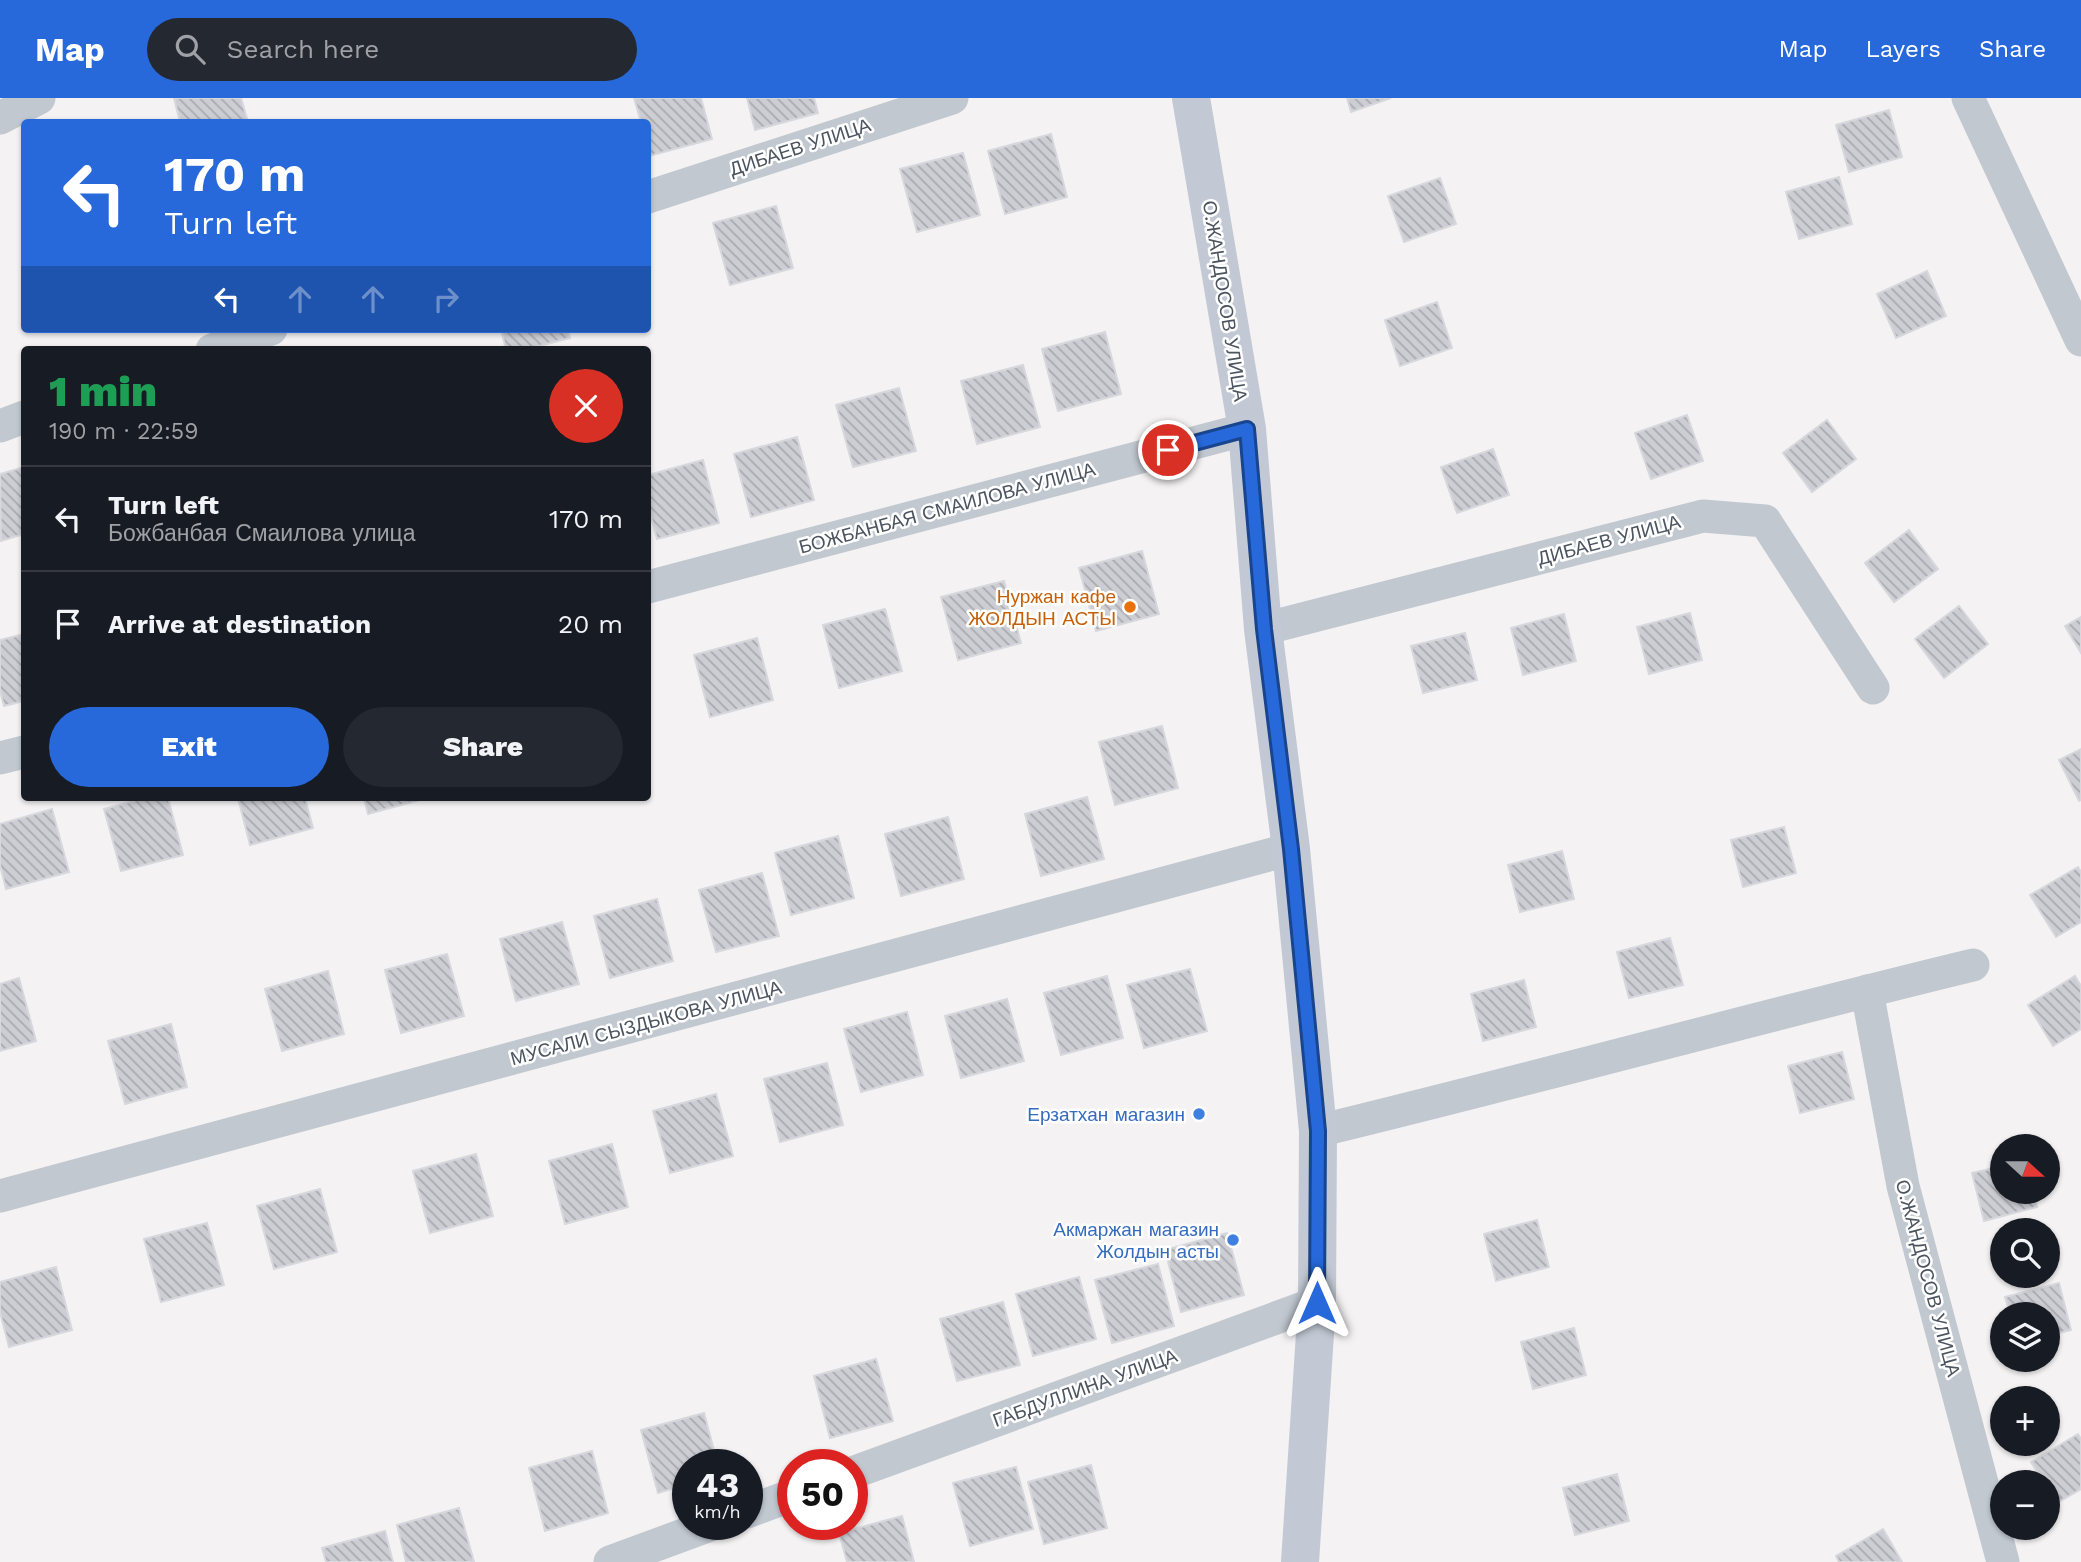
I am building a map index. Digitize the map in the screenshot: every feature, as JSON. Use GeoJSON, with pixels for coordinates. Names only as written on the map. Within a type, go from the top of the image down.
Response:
{"type":"FeatureCollection","features":[{"type":"Feature","properties":{"kind":"main road","name":"О.ЖАНДОСОВ УЛИЦА"},"geometry":{"type":"LineString","coordinates":[[1192,98],[1247,429],[1264,629],[1291,849],[1318,1131],[1317,1303],[1300,1562]]}},
{"type":"Feature","properties":{"kind":"street"},"geometry":{"type":"LineString","coordinates":[[0,118],[39,98]]}},
{"type":"Feature","properties":{"kind":"street","name":"ДИБАЕВ УЛИЦА"},"geometry":{"type":"LineString","coordinates":[[651,196],[952,98]]}},
{"type":"Feature","properties":{"kind":"street"},"geometry":{"type":"LineString","coordinates":[[1968,98],[2081,340]]}},
{"type":"Feature","properties":{"kind":"street"},"geometry":{"type":"LineString","coordinates":[[223,346],[260,333]]}},
{"type":"Feature","properties":{"kind":"street"},"geometry":{"type":"LineString","coordinates":[[0,426],[21,418]]}},
{"type":"Feature","properties":{"kind":"street","name":"БОЖБАНБАЯ СМАИЛОВА УЛИЦА"},"geometry":{"type":"LineString","coordinates":[[651,586],[1247,429]]}},
{"type":"Feature","properties":{"kind":"street","name":"ДИБАЕВ УЛИЦА"},"geometry":{"type":"LineString","coordinates":[[1264,629],[1703,516],[1765,521],[1873,688]]}},
{"type":"Feature","properties":{"kind":"street"},"geometry":{"type":"LineString","coordinates":[[0,758],[21,753]]}},
{"type":"Feature","properties":{"kind":"street","name":"МУСАЛИ СЫЗДЫКОВА УЛИЦА"},"geometry":{"type":"LineString","coordinates":[[0,1196],[1291,849]]}},
{"type":"Feature","properties":{"kind":"street"},"geometry":{"type":"LineString","coordinates":[[1318,1131],[1478,1092],[1765,1015],[1973,965]]}},
{"type":"Feature","properties":{"kind":"street","name":"О.ЖАНДОСОВ УЛИЦА"},"geometry":{"type":"LineString","coordinates":[[1867,990],[1903,1186],[2003,1562]]}},
{"type":"Feature","properties":{"kind":"street","name":"ГАБДУЛЛИНА УЛИЦА"},"geometry":{"type":"LineString","coordinates":[[868,1467],[1317,1303]]}},
{"type":"Feature","properties":{"kind":"street"},"geometry":{"type":"LineString","coordinates":[[610,1562],[672,1539]]}},
{"type":"Feature","properties":{"kind":"building"},"geometry":{"type":"Polygon","coordinates":[[[174,98],[241,98],[247,119],[179,119],[174,98]]]}},
{"type":"Feature","properties":{"kind":"building"},"geometry":{"type":"Polygon","coordinates":[[[634,98],[701,98],[712,139],[651,155],[651,119],[640,119],[634,98]]]}},
{"type":"Feature","properties":{"kind":"building"},"geometry":{"type":"Polygon","coordinates":[[[747,98],[814,98],[818,113],[755,130],[747,98]]]}},
{"type":"Feature","properties":{"kind":"building"},"geometry":{"type":"Polygon","coordinates":[[[1347,98],[1391,98],[1351,112],[1347,98]]]}},
{"type":"Feature","properties":{"kind":"building"},"geometry":{"type":"Polygon","coordinates":[[[1889,110],[1902,157],[1849,172],[1836,125],[1889,110]]]}},
{"type":"Feature","properties":{"kind":"building"},"geometry":{"type":"Polygon","coordinates":[[[1051,134],[1067,197],[1005,214],[988,151],[1051,134]]]}},
{"type":"Feature","properties":{"kind":"building"},"geometry":{"type":"Polygon","coordinates":[[[963,153],[980,215],[917,232],[900,169],[963,153]]]}},
{"type":"Feature","properties":{"kind":"building"},"geometry":{"type":"Polygon","coordinates":[[[1839,177],[1852,224],[1799,239],[1786,192],[1839,177]]]}},
{"type":"Feature","properties":{"kind":"building"},"geometry":{"type":"Polygon","coordinates":[[[1440,178],[1456,224],[1404,242],[1388,196],[1440,178]]]}},
{"type":"Feature","properties":{"kind":"building"},"geometry":{"type":"Polygon","coordinates":[[[776,206],[793,268],[730,285],[713,223],[776,206]]]}},
{"type":"Feature","properties":{"kind":"building"},"geometry":{"type":"Polygon","coordinates":[[[1927,271],[1946,316],[1896,338],[1877,294],[1927,271]]]}},
{"type":"Feature","properties":{"kind":"building"},"geometry":{"type":"Polygon","coordinates":[[[1437,302],[1452,348],[1400,366],[1385,320],[1437,302]]]}},
{"type":"Feature","properties":{"kind":"building"},"geometry":{"type":"Polygon","coordinates":[[[1105,332],[1121,394],[1058,411],[1042,349],[1105,332]]]}},
{"type":"Feature","properties":{"kind":"building"},"geometry":{"type":"Polygon","coordinates":[[[502,333],[569,333],[570,338],[539,346],[505,346],[502,333]]]}},
{"type":"Feature","properties":{"kind":"building"},"geometry":{"type":"Polygon","coordinates":[[[1023,365],[1040,427],[977,444],[961,381],[1023,365]]]}},
{"type":"Feature","properties":{"kind":"building"},"geometry":{"type":"Polygon","coordinates":[[[899,388],[916,451],[853,467],[836,405],[899,388]]]}},
{"type":"Feature","properties":{"kind":"building"},"geometry":{"type":"Polygon","coordinates":[[[1687,415],[1703,461],[1651,479],[1635,433],[1687,415]]]}},
{"type":"Feature","properties":{"kind":"building"},"geometry":{"type":"Polygon","coordinates":[[[1827,420],[1856,459],[1812,492],[1783,453],[1827,420]]]}},
{"type":"Feature","properties":{"kind":"building"},"geometry":{"type":"Polygon","coordinates":[[[797,437],[814,500],[751,517],[734,454],[797,437]]]}},
{"type":"Feature","properties":{"kind":"building"},"geometry":{"type":"Polygon","coordinates":[[[1493,449],[1509,495],[1457,513],[1441,467],[1493,449]]]}},
{"type":"Feature","properties":{"kind":"building"},"geometry":{"type":"Polygon","coordinates":[[[703,460],[719,523],[657,539],[651,517],[651,474],[703,460]]]}},
{"type":"Feature","properties":{"kind":"building"},"geometry":{"type":"Polygon","coordinates":[[[21,468],[21,535],[1,541],[0,474],[21,468]]]}},
{"type":"Feature","properties":{"kind":"building"},"geometry":{"type":"Polygon","coordinates":[[[1909,530],[1938,569],[1894,602],[1865,563],[1909,530]]]}},
{"type":"Feature","properties":{"kind":"building"},"geometry":{"type":"Polygon","coordinates":[[[1142,551],[1159,614],[1096,631],[1079,568],[1142,551]]]}},
{"type":"Feature","properties":{"kind":"building"},"geometry":{"type":"Polygon","coordinates":[[[1004,581],[1021,643],[958,660],[941,597],[1004,581]]]}},
{"type":"Feature","properties":{"kind":"building"},"geometry":{"type":"Polygon","coordinates":[[[1959,606],[1988,644],[1944,678],[1915,639],[1959,606]]]}},
{"type":"Feature","properties":{"kind":"building"},"geometry":{"type":"Polygon","coordinates":[[[885,609],[902,671],[839,688],[823,625],[885,609]]]}},
{"type":"Feature","properties":{"kind":"building"},"geometry":{"type":"Polygon","coordinates":[[[1690,613],[1702,660],[1649,674],[1637,627],[1690,613]]]}},
{"type":"Feature","properties":{"kind":"building"},"geometry":{"type":"Polygon","coordinates":[[[1564,614],[1576,661],[1523,675],[1511,628],[1564,614]]]}},
{"type":"Feature","properties":{"kind":"building"},"geometry":{"type":"Polygon","coordinates":[[[2081,617],[2081,653],[2065,626],[2081,617]]]}},
{"type":"Feature","properties":{"kind":"building"},"geometry":{"type":"Polygon","coordinates":[[[1465,633],[1477,680],[1423,693],[1411,646],[1465,633]]]}},
{"type":"Feature","properties":{"kind":"building"},"geometry":{"type":"Polygon","coordinates":[[[21,635],[21,702],[4,706],[0,691],[0,640],[21,635]]]}},
{"type":"Feature","properties":{"kind":"building"},"geometry":{"type":"Polygon","coordinates":[[[757,638],[773,700],[710,717],[694,655],[757,638]]]}},
{"type":"Feature","properties":{"kind":"building"},"geometry":{"type":"Polygon","coordinates":[[[1162,726],[1178,788],[1115,805],[1099,742],[1162,726]]]}},
{"type":"Feature","properties":{"kind":"building"},"geometry":{"type":"Polygon","coordinates":[[[2081,749],[2081,800],[2079,801],[2059,760],[2081,749]]]}},
{"type":"Feature","properties":{"kind":"building"},"geometry":{"type":"Polygon","coordinates":[[[1087,797],[1104,859],[1041,876],[1025,814],[1087,797]]]}},
{"type":"Feature","properties":{"kind":"building"},"geometry":{"type":"Polygon","coordinates":[[[133,801],[169,801],[183,855],[121,871],[104,809],[133,801]]]}},
{"type":"Feature","properties":{"kind":"building"},"geometry":{"type":"Polygon","coordinates":[[[239,801],[306,801],[313,828],[250,845],[239,801]]]}},
{"type":"Feature","properties":{"kind":"building"},"geometry":{"type":"Polygon","coordinates":[[[365,801],[416,801],[368,814],[365,801]]]}},
{"type":"Feature","properties":{"kind":"building"},"geometry":{"type":"Polygon","coordinates":[[[52,809],[69,872],[6,889],[0,865],[0,824],[52,809]]]}},
{"type":"Feature","properties":{"kind":"building"},"geometry":{"type":"Polygon","coordinates":[[[948,817],[964,879],[901,896],[885,834],[948,817]]]}},
{"type":"Feature","properties":{"kind":"building"},"geometry":{"type":"Polygon","coordinates":[[[1784,827],[1796,873],[1743,887],[1731,840],[1784,827]]]}},
{"type":"Feature","properties":{"kind":"building"},"geometry":{"type":"Polygon","coordinates":[[[838,836],[854,898],[791,915],[775,853],[838,836]]]}},
{"type":"Feature","properties":{"kind":"building"},"geometry":{"type":"Polygon","coordinates":[[[1562,851],[1574,899],[1520,912],[1508,865],[1562,851]]]}},
{"type":"Feature","properties":{"kind":"building"},"geometry":{"type":"Polygon","coordinates":[[[2078,867],[2081,872],[2081,922],[2056,937],[2030,895],[2078,867]]]}},
{"type":"Feature","properties":{"kind":"building"},"geometry":{"type":"Polygon","coordinates":[[[762,873],[779,936],[716,952],[699,890],[762,873]]]}},
{"type":"Feature","properties":{"kind":"building"},"geometry":{"type":"Polygon","coordinates":[[[657,899],[673,961],[610,978],[594,916],[657,899]]]}},
{"type":"Feature","properties":{"kind":"building"},"geometry":{"type":"Polygon","coordinates":[[[562,922],[579,984],[516,1001],[500,939],[562,922]]]}},
{"type":"Feature","properties":{"kind":"building"},"geometry":{"type":"Polygon","coordinates":[[[1670,938],[1683,985],[1629,998],[1617,952],[1670,938]]]}},
{"type":"Feature","properties":{"kind":"building"},"geometry":{"type":"Polygon","coordinates":[[[447,954],[464,1016],[401,1033],[385,970],[447,954]]]}},
{"type":"Feature","properties":{"kind":"building"},"geometry":{"type":"Polygon","coordinates":[[[1190,969],[1207,1031],[1144,1048],[1127,985],[1190,969]]]}},
{"type":"Feature","properties":{"kind":"building"},"geometry":{"type":"Polygon","coordinates":[[[328,971],[344,1034],[282,1051],[265,989],[328,971]]]}},
{"type":"Feature","properties":{"kind":"building"},"geometry":{"type":"Polygon","coordinates":[[[1107,976],[1123,1038],[1061,1055],[1044,993],[1107,976]]]}},
{"type":"Feature","properties":{"kind":"building"},"geometry":{"type":"Polygon","coordinates":[[[2075,976],[2081,986],[2081,1029],[2053,1046],[2028,1005],[2075,976]]]}},
{"type":"Feature","properties":{"kind":"building"},"geometry":{"type":"Polygon","coordinates":[[[19,978],[36,1041],[0,1051],[0,984],[19,978]]]}},
{"type":"Feature","properties":{"kind":"building"},"geometry":{"type":"Polygon","coordinates":[[[1524,980],[1536,1027],[1483,1041],[1471,994],[1524,980]]]}},
{"type":"Feature","properties":{"kind":"building"},"geometry":{"type":"Polygon","coordinates":[[[1007,999],[1024,1061],[961,1078],[945,1016],[1007,999]]]}},
{"type":"Feature","properties":{"kind":"building"},"geometry":{"type":"Polygon","coordinates":[[[907,1012],[923,1075],[861,1092],[844,1029],[907,1012]]]}},
{"type":"Feature","properties":{"kind":"building"},"geometry":{"type":"Polygon","coordinates":[[[171,1024],[187,1087],[125,1104],[108,1041],[171,1024]]]}},
{"type":"Feature","properties":{"kind":"building"},"geometry":{"type":"Polygon","coordinates":[[[1842,1052],[1854,1099],[1800,1113],[1788,1066],[1842,1052]]]}},
{"type":"Feature","properties":{"kind":"building"},"geometry":{"type":"Polygon","coordinates":[[[827,1063],[843,1125],[780,1142],[764,1079],[827,1063]]]}},
{"type":"Feature","properties":{"kind":"building"},"geometry":{"type":"Polygon","coordinates":[[[716,1094],[733,1156],[670,1173],[653,1111],[716,1094]]]}},
{"type":"Feature","properties":{"kind":"building"},"geometry":{"type":"Polygon","coordinates":[[[612,1144],[628,1207],[565,1224],[549,1161],[612,1144]]]}},
{"type":"Feature","properties":{"kind":"building"},"geometry":{"type":"Polygon","coordinates":[[[476,1154],[493,1216],[430,1233],[413,1171],[476,1154]]]}},
{"type":"Feature","properties":{"kind":"building"},"geometry":{"type":"Polygon","coordinates":[[[1990,1169],[1990,1204],[2036,1204],[2037,1207],[1984,1221],[1972,1173],[1990,1169]]]}},
{"type":"Feature","properties":{"kind":"building"},"geometry":{"type":"Polygon","coordinates":[[[320,1189],[337,1252],[274,1269],[257,1206],[320,1189]]]}},
{"type":"Feature","properties":{"kind":"building"},"geometry":{"type":"Polygon","coordinates":[[[1537,1220],[1549,1267],[1496,1281],[1484,1234],[1537,1220]]]}},
{"type":"Feature","properties":{"kind":"building"},"geometry":{"type":"Polygon","coordinates":[[[207,1223],[224,1285],[161,1302],[144,1239],[207,1223]]]}},
{"type":"Feature","properties":{"kind":"building"},"geometry":{"type":"Polygon","coordinates":[[[1227,1233],[1244,1295],[1181,1312],[1165,1250],[1227,1233]]]}},
{"type":"Feature","properties":{"kind":"building"},"geometry":{"type":"Polygon","coordinates":[[[1158,1264],[1174,1326],[1112,1343],[1095,1280],[1158,1264]]]}},
{"type":"Feature","properties":{"kind":"building"},"geometry":{"type":"Polygon","coordinates":[[[56,1267],[72,1330],[9,1347],[0,1312],[0,1282],[56,1267]]]}},
{"type":"Feature","properties":{"kind":"building"},"geometry":{"type":"Polygon","coordinates":[[[1079,1277],[1096,1339],[1033,1356],[1016,1294],[1079,1277]]]}},
{"type":"Feature","properties":{"kind":"building"},"geometry":{"type":"Polygon","coordinates":[[[2060,1287],[2071,1330],[2060,1333],[2060,1302],[2006,1302],[2005,1297],[2040,1288],[2060,1287]]]}},
{"type":"Feature","properties":{"kind":"building"},"geometry":{"type":"Polygon","coordinates":[[[1003,1302],[1020,1365],[957,1381],[940,1319],[1003,1302]]]}},
{"type":"Feature","properties":{"kind":"building"},"geometry":{"type":"Polygon","coordinates":[[[1574,1328],[1586,1375],[1533,1389],[1521,1342],[1574,1328]]]}},
{"type":"Feature","properties":{"kind":"building"},"geometry":{"type":"Polygon","coordinates":[[[876,1359],[893,1421],[830,1438],[814,1376],[876,1359]]]}},
{"type":"Feature","properties":{"kind":"building"},"geometry":{"type":"Polygon","coordinates":[[[704,1413],[714,1449],[672,1449],[672,1489],[658,1493],[641,1430],[704,1413]]]}},
{"type":"Feature","properties":{"kind":"building"},"geometry":{"type":"Polygon","coordinates":[[[2078,1434],[2081,1439],[2081,1489],[2060,1501],[2060,1470],[2036,1470],[2031,1462],[2041,1456],[2060,1456],[2060,1445],[2078,1434]]]}},
{"type":"Feature","properties":{"kind":"building"},"geometry":{"type":"Polygon","coordinates":[[[592,1451],[608,1513],[545,1531],[529,1468],[592,1451]]]}},
{"type":"Feature","properties":{"kind":"building"},"geometry":{"type":"Polygon","coordinates":[[[1091,1465],[1107,1528],[1044,1544],[1028,1482],[1091,1465]]]}},
{"type":"Feature","properties":{"kind":"building"},"geometry":{"type":"Polygon","coordinates":[[[1016,1467],[1033,1529],[970,1546],[953,1483],[1016,1467]]]}},
{"type":"Feature","properties":{"kind":"building"},"geometry":{"type":"Polygon","coordinates":[[[1617,1474],[1629,1521],[1575,1535],[1563,1488],[1617,1474]]]}},
{"type":"Feature","properties":{"kind":"building"},"geometry":{"type":"Polygon","coordinates":[[[459,1508],[474,1562],[406,1562],[397,1525],[459,1508]]]}},
{"type":"Feature","properties":{"kind":"building"},"geometry":{"type":"Polygon","coordinates":[[[902,1516],[914,1562],[847,1562],[841,1540],[868,1540],[868,1525],[902,1516]]]}},
{"type":"Feature","properties":{"kind":"building"},"geometry":{"type":"Polygon","coordinates":[[[1883,1529],[1902,1562],[1839,1562],[1836,1556],[1883,1529]]]}},
{"type":"Feature","properties":{"kind":"building"},"geometry":{"type":"Polygon","coordinates":[[[385,1531],[393,1562],[326,1562],[322,1548],[385,1531]]]}},
{"type":"Feature","properties":{"kind":"place","name":"Нуржан кафе ЖОЛДЫН АСТЫ"},"geometry":{"type":"Point","coordinates":[1130,607]}},
{"type":"Feature","properties":{"kind":"place","name":"Ерзатхан магазин"},"geometry":{"type":"Point","coordinates":[1199,1114]}},
{"type":"Feature","properties":{"kind":"place","name":"Акмаржан магазин Жолдын асты"},"geometry":{"type":"Point","coordinates":[1233,1240]}},
{"type":"Feature","properties":{"kind":"route"},"geometry":{"type":"LineString","coordinates":[[1168,450],[1247,429],[1264,629],[1291,849],[1318,1131],[1317,1303]]}}]}
